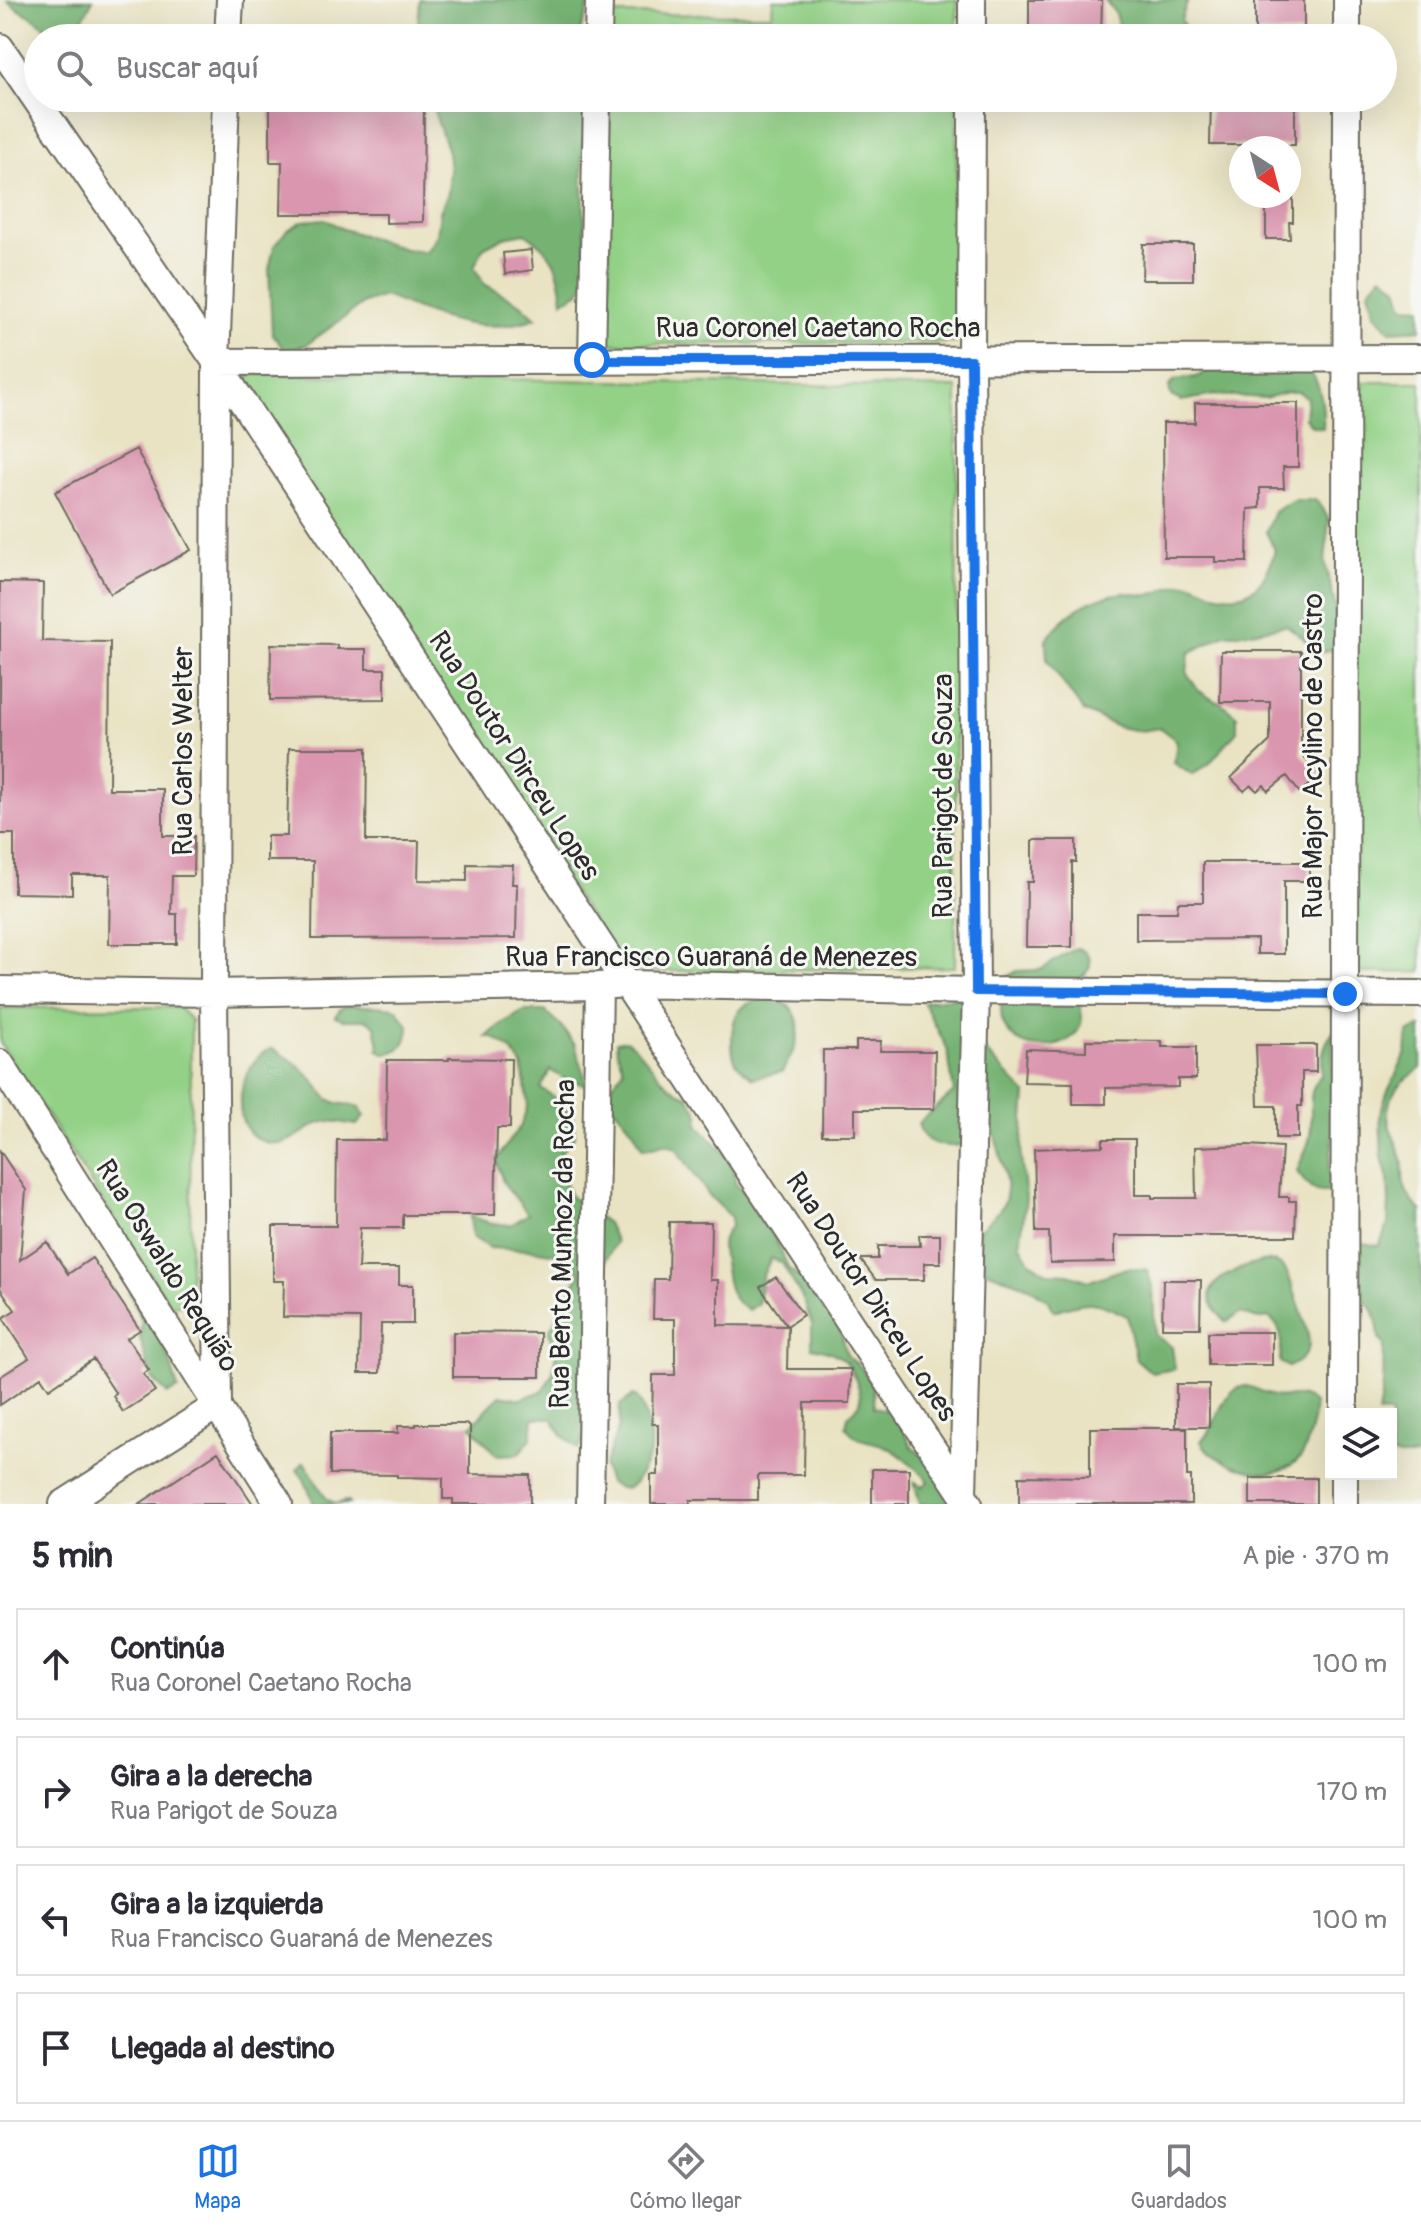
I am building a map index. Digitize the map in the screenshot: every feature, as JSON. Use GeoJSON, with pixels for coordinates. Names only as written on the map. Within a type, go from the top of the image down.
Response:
{"type":"FeatureCollection","features":[{"type":"Feature","properties":{"kind":"street"},"geometry":{"type":"LineString","coordinates":[[229,24],[230,0]]}},
{"type":"Feature","properties":{"kind":"street"},"geometry":{"type":"LineString","coordinates":[[598,24],[599,0]]}},
{"type":"Feature","properties":{"kind":"street"},"geometry":{"type":"LineString","coordinates":[[972,0],[972,24]]}},
{"type":"Feature","properties":{"kind":"street"},"geometry":{"type":"LineString","coordinates":[[1347,0],[1347,24]]}},
{"type":"Feature","properties":{"kind":"street","name":"Rua Doutor Dirceu Lopes"},"geometry":{"type":"LineString","coordinates":[[0,47],[24,82]]}},
{"type":"Feature","properties":{"kind":"street","name":"Rua Doutor Dirceu Lopes"},"geometry":{"type":"LineString","coordinates":[[45,112],[216,362],[966,1499]]}},
{"type":"Feature","properties":{"kind":"street","name":"Rua Carlos Welter"},"geometry":{"type":"LineString","coordinates":[[218,1405],[214,993],[216,362],[225,112]]}},
{"type":"Feature","properties":{"kind":"street"},"geometry":{"type":"LineString","coordinates":[[592,360],[597,112]]}},
{"type":"Feature","properties":{"kind":"street","name":"Rua Parigot de Souza"},"geometry":{"type":"LineString","coordinates":[[966,1499],[976,991],[972,112]]}},
{"type":"Feature","properties":{"kind":"street","name":"Rua Major Acylino de Castro"},"geometry":{"type":"LineString","coordinates":[[1344,1408],[1347,112]]}},
{"type":"Feature","properties":{"kind":"street","name":"Rua Coronel Caetano Rocha"},"geometry":{"type":"LineString","coordinates":[[216,362],[1421,358]]}},
{"type":"Feature","properties":{"kind":"street","name":"Rua Francisco Guaraná de Menezes"},"geometry":{"type":"LineString","coordinates":[[0,990],[214,993],[626,984],[976,991],[1421,994]]}},
{"type":"Feature","properties":{"kind":"street","name":"Rua Bento Munhoz da Rocha"},"geometry":{"type":"LineString","coordinates":[[590,1504],[599,986]]}},
{"type":"Feature","properties":{"kind":"street","name":"Rua Oswaldo Requião"},"geometry":{"type":"LineString","coordinates":[[0,1063],[279,1504]]}},
{"type":"Feature","properties":{"kind":"street"},"geometry":{"type":"LineString","coordinates":[[63,1504],[218,1405]]}},
{"type":"Feature","properties":{"kind":"street"},"geometry":{"type":"LineString","coordinates":[[1344,1480],[1344,1504]]}},
{"type":"Feature","properties":{"kind":"green space"},"geometry":{"type":"Polygon","coordinates":[[[7,0],[93,0],[79,24],[42,24],[7,0]]]}},
{"type":"Feature","properties":{"kind":"green space"},"geometry":{"type":"Polygon","coordinates":[[[420,0],[590,0],[583,24],[418,23],[420,0]]]}},
{"type":"Feature","properties":{"kind":"green space"},"geometry":{"type":"Polygon","coordinates":[[[773,0],[957,0],[957,24],[610,24],[610,14],[772,15],[773,0]]]}},
{"type":"Feature","properties":{"kind":"green space"},"geometry":{"type":"Polygon","coordinates":[[[1105,0],[1188,0],[1181,20],[1183,24],[1118,24],[1115,13],[1105,0]]]}},
{"type":"Feature","properties":{"kind":"green space"},"geometry":{"type":"Polygon","coordinates":[[[434,112],[586,112],[582,161],[587,280],[580,292],[563,301],[560,279],[549,254],[525,233],[504,237],[483,248],[474,267],[484,284],[521,304],[536,318],[516,324],[477,325],[440,317],[384,296],[364,303],[306,345],[284,350],[272,333],[269,269],[274,247],[286,231],[303,221],[325,219],[343,229],[405,249],[426,252],[437,235],[440,212],[448,193],[448,152],[434,112]]]}},
{"type":"Feature","properties":{"kind":"green space"},"geometry":{"type":"Polygon","coordinates":[[[610,112],[957,112],[956,343],[609,344],[610,112]]]}},
{"type":"Feature","properties":{"kind":"green space"},"geometry":{"type":"Polygon","coordinates":[[[1382,275],[1398,287],[1404,306],[1421,307],[1421,329],[1390,331],[1375,314],[1369,290],[1382,275]]]}},
{"type":"Feature","properties":{"kind":"green space"},"geometry":{"type":"Polygon","coordinates":[[[1306,367],[1315,379],[1320,394],[1323,428],[1312,426],[1305,418],[1307,398],[1299,392],[1265,398],[1215,395],[1181,401],[1171,396],[1169,386],[1175,380],[1196,377],[1215,368],[1306,367]]]}},
{"type":"Feature","properties":{"kind":"green space"},"geometry":{"type":"Polygon","coordinates":[[[250,374],[957,388],[955,967],[627,972],[241,393],[250,374]]]}},
{"type":"Feature","properties":{"kind":"green space"},"geometry":{"type":"Polygon","coordinates":[[[1352,382],[1421,382],[1421,972],[1352,973],[1352,382]]]}},
{"type":"Feature","properties":{"kind":"green space"},"geometry":{"type":"Polygon","coordinates":[[[1293,500],[1316,500],[1329,519],[1325,563],[1335,605],[1337,648],[1317,653],[1286,625],[1225,634],[1189,653],[1187,673],[1198,690],[1237,716],[1237,731],[1209,764],[1192,775],[1174,763],[1177,741],[1160,728],[1140,731],[1118,727],[1083,711],[1047,660],[1046,639],[1062,621],[1089,602],[1111,595],[1149,595],[1185,584],[1227,595],[1237,595],[1255,588],[1267,572],[1275,550],[1266,532],[1274,512],[1293,500]]]}},
{"type":"Feature","properties":{"kind":"green space"},"geometry":{"type":"Polygon","coordinates":[[[1076,948],[1086,953],[1090,962],[1078,985],[1082,1018],[1077,1032],[1060,1044],[1049,1047],[1018,1041],[1002,1020],[1001,1001],[1007,977],[1017,971],[1040,970],[1076,948]]]}},
{"type":"Feature","properties":{"kind":"green space"},"geometry":{"type":"Polygon","coordinates":[[[963,996],[972,1037],[1026,1094],[1021,1157],[1026,1198],[1020,1244],[1030,1261],[1047,1273],[1068,1274],[1089,1281],[1127,1268],[1147,1270],[1153,1290],[1155,1335],[1172,1347],[1175,1369],[1152,1373],[1136,1359],[1127,1316],[1091,1303],[1075,1304],[1054,1311],[1049,1301],[1029,1287],[984,1270],[974,1272],[978,1231],[999,1211],[1006,1195],[1003,1164],[991,1123],[984,1134],[972,1142],[949,1146],[928,1140],[918,1123],[954,1092],[947,1048],[923,1002],[963,996]]]}},
{"type":"Feature","properties":{"kind":"green space"},"geometry":{"type":"Polygon","coordinates":[[[774,998],[794,1012],[797,1041],[782,1072],[753,1078],[734,1059],[734,1023],[747,1004],[774,998]]]}},
{"type":"Feature","properties":{"kind":"green space"},"geometry":{"type":"Polygon","coordinates":[[[352,1005],[397,1009],[409,1027],[403,1045],[386,1054],[377,1049],[375,1026],[367,1020],[345,1020],[335,1016],[341,1008],[352,1005]]]}},
{"type":"Feature","properties":{"kind":"green space"},"geometry":{"type":"Polygon","coordinates":[[[178,1007],[191,1020],[190,1303],[171,1306],[0,1043],[0,1008],[178,1007]]]}},
{"type":"Feature","properties":{"kind":"green space"},"geometry":{"type":"Polygon","coordinates":[[[524,1011],[545,1011],[575,1045],[587,1085],[566,1080],[550,1070],[541,1088],[558,1100],[572,1116],[575,1136],[561,1152],[562,1176],[571,1197],[607,1223],[616,1242],[596,1277],[606,1337],[605,1382],[597,1410],[579,1449],[563,1436],[552,1418],[533,1418],[531,1438],[519,1454],[497,1455],[471,1426],[500,1395],[521,1399],[542,1391],[553,1374],[556,1352],[549,1331],[580,1274],[571,1256],[490,1248],[472,1237],[470,1216],[490,1223],[511,1225],[528,1214],[503,1182],[496,1160],[521,1125],[528,1105],[522,1065],[510,1049],[492,1037],[486,1037],[524,1011]]]}},
{"type":"Feature","properties":{"kind":"green space"},"geometry":{"type":"Polygon","coordinates":[[[1421,1027],[1421,1068],[1397,1088],[1388,1112],[1402,1159],[1405,1187],[1421,1210],[1421,1457],[1397,1456],[1397,1408],[1379,1408],[1384,1344],[1379,1339],[1373,1310],[1350,1291],[1357,1242],[1379,1246],[1388,1224],[1388,1179],[1382,1157],[1380,1115],[1406,1054],[1408,1033],[1421,1027]]]}},
{"type":"Feature","properties":{"kind":"green space"},"geometry":{"type":"Polygon","coordinates":[[[1333,1032],[1331,1191],[1319,1192],[1311,1188],[1297,1172],[1310,1136],[1313,1089],[1322,1074],[1323,1052],[1333,1032]]]}},
{"type":"Feature","properties":{"kind":"green space"},"geometry":{"type":"Polygon","coordinates":[[[626,1040],[662,1079],[688,1096],[699,1114],[698,1125],[728,1160],[735,1183],[763,1213],[789,1269],[805,1281],[820,1279],[836,1315],[847,1355],[862,1369],[873,1386],[874,1407],[893,1412],[912,1447],[930,1462],[955,1504],[920,1504],[914,1481],[922,1487],[929,1481],[893,1450],[860,1439],[846,1427],[848,1416],[859,1403],[857,1382],[843,1359],[812,1347],[812,1324],[804,1301],[782,1263],[771,1258],[762,1277],[758,1304],[748,1310],[733,1298],[722,1246],[731,1226],[731,1217],[708,1194],[676,1148],[665,1144],[643,1149],[607,1095],[623,1070],[616,1042],[626,1040]]]}},
{"type":"Feature","properties":{"kind":"green space"},"geometry":{"type":"Polygon","coordinates":[[[272,1048],[308,1074],[328,1099],[360,1107],[364,1116],[357,1125],[325,1122],[290,1140],[277,1143],[255,1137],[245,1127],[241,1097],[251,1067],[260,1055],[272,1048]]]}},
{"type":"Feature","properties":{"kind":"green space"},"geometry":{"type":"Polygon","coordinates":[[[1268,1261],[1285,1269],[1308,1338],[1305,1355],[1288,1367],[1280,1362],[1281,1337],[1273,1321],[1268,1317],[1258,1319],[1240,1313],[1226,1322],[1211,1301],[1211,1293],[1221,1279],[1268,1261]]]}},
{"type":"Feature","properties":{"kind":"green space"},"geometry":{"type":"Polygon","coordinates":[[[129,1292],[138,1294],[163,1339],[178,1389],[168,1394],[153,1380],[149,1370],[140,1338],[142,1321],[129,1292]]]}},
{"type":"Feature","properties":{"kind":"green space"},"geometry":{"type":"Polygon","coordinates":[[[1245,1386],[1276,1396],[1302,1397],[1314,1404],[1314,1420],[1304,1452],[1285,1469],[1260,1472],[1243,1469],[1215,1456],[1201,1441],[1213,1425],[1224,1401],[1245,1386]]]}},
{"type":"Feature","properties":{"kind":"green space"},"geometry":{"type":"Polygon","coordinates":[[[634,1395],[645,1414],[650,1449],[635,1482],[622,1488],[609,1483],[604,1467],[619,1426],[620,1405],[634,1395]]]}},
{"type":"Feature","properties":{"kind":"green space"},"geometry":{"type":"Polygon","coordinates":[[[304,1462],[326,1498],[336,1504],[314,1504],[297,1470],[304,1462]]]}},
{"type":"Feature","properties":{"kind":"building"},"geometry":{"type":"Polygon","coordinates":[[[1029,0],[1102,0],[1101,24],[1029,24],[1029,0]]]}},
{"type":"Feature","properties":{"kind":"building"},"geometry":{"type":"Polygon","coordinates":[[[1255,0],[1304,0],[1304,24],[1255,24],[1255,0]]]}},
{"type":"Feature","properties":{"kind":"building"},"geometry":{"type":"Polygon","coordinates":[[[270,112],[424,112],[423,222],[386,223],[386,214],[281,214],[282,162],[270,162],[270,112]]]}},
{"type":"Feature","properties":{"kind":"building"},"geometry":{"type":"Polygon","coordinates":[[[1211,112],[1295,112],[1295,136],[1229,136],[1229,145],[1210,145],[1211,112]]]}},
{"type":"Feature","properties":{"kind":"building"},"geometry":{"type":"Polygon","coordinates":[[[1266,208],[1293,208],[1293,222],[1289,222],[1290,239],[1266,239],[1266,208]]]}},
{"type":"Feature","properties":{"kind":"building"},"geometry":{"type":"Polygon","coordinates":[[[1143,244],[1193,244],[1193,280],[1142,280],[1143,244]]]}},
{"type":"Feature","properties":{"kind":"building"},"geometry":{"type":"Polygon","coordinates":[[[531,250],[533,270],[505,274],[503,253],[531,250]]]}},
{"type":"Feature","properties":{"kind":"building"},"geometry":{"type":"Polygon","coordinates":[[[1195,403],[1298,403],[1298,467],[1283,467],[1284,488],[1260,488],[1260,508],[1248,509],[1247,562],[1215,562],[1215,557],[1164,557],[1163,423],[1195,423],[1195,403]]]}},
{"type":"Feature","properties":{"kind":"building"},"geometry":{"type":"Polygon","coordinates":[[[136,449],[191,550],[110,594],[55,492],[136,449]]]}},
{"type":"Feature","properties":{"kind":"building"},"geometry":{"type":"Polygon","coordinates":[[[0,582],[43,583],[42,641],[110,642],[109,789],[163,789],[163,836],[194,836],[193,876],[172,876],[171,914],[177,914],[177,944],[109,944],[110,875],[72,875],[72,894],[14,893],[14,834],[0,834],[0,582]]]}},
{"type":"Feature","properties":{"kind":"building"},"geometry":{"type":"Polygon","coordinates":[[[271,644],[337,645],[337,649],[366,649],[366,669],[385,669],[385,699],[270,700],[271,644]]]}},
{"type":"Feature","properties":{"kind":"building"},"geometry":{"type":"Polygon","coordinates":[[[1221,651],[1301,651],[1301,753],[1320,776],[1299,792],[1287,776],[1268,791],[1264,785],[1257,791],[1251,785],[1244,791],[1231,778],[1270,741],[1270,702],[1220,702],[1221,651]]]}},
{"type":"Feature","properties":{"kind":"building"},"geometry":{"type":"Polygon","coordinates":[[[289,748],[367,748],[366,841],[419,841],[418,880],[467,881],[467,864],[513,865],[512,884],[517,884],[516,938],[312,939],[313,861],[267,861],[267,836],[287,836],[289,748]]]}},
{"type":"Feature","properties":{"kind":"building"},"geometry":{"type":"Polygon","coordinates":[[[1033,840],[1076,840],[1076,862],[1072,862],[1072,947],[1026,947],[1027,882],[1033,882],[1033,840]]]}},
{"type":"Feature","properties":{"kind":"building"},"geometry":{"type":"Polygon","coordinates":[[[1203,862],[1309,862],[1309,881],[1284,881],[1284,954],[1257,954],[1257,939],[1136,940],[1136,912],[1177,912],[1178,902],[1203,902],[1203,862]]]}},
{"type":"Feature","properties":{"kind":"building"},"geometry":{"type":"Polygon","coordinates":[[[1086,1040],[1162,1041],[1162,1047],[1196,1047],[1196,1079],[1178,1079],[1178,1087],[1106,1088],[1106,1104],[1073,1104],[1073,1083],[1024,1082],[1026,1049],[1086,1051],[1086,1040]]]}},
{"type":"Feature","properties":{"kind":"building"},"geometry":{"type":"Polygon","coordinates":[[[856,1041],[881,1041],[880,1051],[935,1051],[934,1109],[855,1109],[855,1135],[822,1135],[823,1050],[856,1050],[856,1041]]]}},
{"type":"Feature","properties":{"kind":"building"},"geometry":{"type":"Polygon","coordinates":[[[1256,1045],[1316,1045],[1316,1072],[1302,1072],[1298,1138],[1276,1138],[1276,1106],[1258,1106],[1256,1045]]]}},
{"type":"Feature","properties":{"kind":"building"},"geometry":{"type":"Polygon","coordinates":[[[511,1059],[510,1128],[497,1128],[495,1215],[403,1215],[403,1228],[360,1228],[358,1268],[399,1268],[399,1285],[413,1285],[413,1324],[381,1324],[380,1373],[359,1373],[360,1318],[283,1317],[284,1281],[273,1281],[273,1226],[336,1226],[337,1140],[386,1140],[387,1060],[511,1059]]]}},
{"type":"Feature","properties":{"kind":"building"},"geometry":{"type":"Polygon","coordinates":[[[1103,1139],[1135,1139],[1135,1195],[1152,1195],[1152,1198],[1196,1198],[1195,1147],[1282,1147],[1279,1197],[1296,1201],[1295,1236],[1115,1236],[1115,1262],[1050,1263],[1049,1232],[1036,1232],[1034,1149],[1103,1146],[1103,1139]]]}},
{"type":"Feature","properties":{"kind":"building"},"geometry":{"type":"Polygon","coordinates":[[[0,1151],[26,1190],[20,1260],[47,1242],[68,1274],[92,1258],[140,1330],[127,1338],[149,1370],[143,1374],[155,1391],[123,1412],[113,1396],[116,1394],[93,1359],[49,1389],[41,1377],[0,1405],[0,1377],[29,1358],[3,1318],[15,1310],[0,1288],[0,1151]]]}},
{"type":"Feature","properties":{"kind":"building"},"geometry":{"type":"Polygon","coordinates":[[[669,1222],[711,1222],[710,1280],[718,1280],[718,1325],[788,1326],[787,1369],[851,1369],[850,1403],[805,1403],[804,1475],[758,1475],[758,1500],[690,1500],[690,1504],[651,1504],[651,1475],[658,1475],[658,1424],[652,1424],[653,1375],[675,1375],[675,1319],[653,1319],[654,1279],[668,1279],[669,1222]]]}},
{"type":"Feature","properties":{"kind":"building"},"geometry":{"type":"Polygon","coordinates":[[[919,1235],[940,1235],[940,1263],[924,1263],[924,1280],[876,1280],[860,1259],[878,1259],[878,1246],[920,1246],[919,1235]]]}},
{"type":"Feature","properties":{"kind":"building"},"geometry":{"type":"Polygon","coordinates":[[[776,1277],[803,1315],[787,1326],[760,1287],[776,1277]]]}},
{"type":"Feature","properties":{"kind":"building"},"geometry":{"type":"Polygon","coordinates":[[[1163,1280],[1201,1280],[1200,1328],[1162,1328],[1163,1280]]]}},
{"type":"Feature","properties":{"kind":"building"},"geometry":{"type":"Polygon","coordinates":[[[453,1332],[540,1333],[540,1377],[453,1377],[453,1332]]]}},
{"type":"Feature","properties":{"kind":"building"},"geometry":{"type":"Polygon","coordinates":[[[1208,1332],[1272,1332],[1272,1365],[1208,1365],[1208,1332]]]}},
{"type":"Feature","properties":{"kind":"building"},"geometry":{"type":"Polygon","coordinates":[[[1176,1384],[1209,1384],[1209,1427],[1176,1427],[1176,1384]]]}},
{"type":"Feature","properties":{"kind":"building"},"geometry":{"type":"Polygon","coordinates":[[[468,1424],[470,1474],[530,1475],[530,1504],[453,1504],[453,1499],[443,1499],[443,1478],[330,1474],[330,1433],[398,1433],[398,1426],[468,1424]]]}},
{"type":"Feature","properties":{"kind":"building"},"geometry":{"type":"Polygon","coordinates":[[[1090,1428],[1187,1428],[1187,1476],[1191,1476],[1191,1504],[1019,1504],[1019,1476],[1090,1477],[1090,1428]]]}},
{"type":"Feature","properties":{"kind":"building"},"geometry":{"type":"Polygon","coordinates":[[[218,1452],[253,1504],[139,1504],[218,1452]]]}},
{"type":"Feature","properties":{"kind":"building"},"geometry":{"type":"Polygon","coordinates":[[[872,1469],[909,1469],[909,1504],[872,1504],[872,1469]]]}},
{"type":"Feature","properties":{"kind":"building"},"geometry":{"type":"Polygon","coordinates":[[[1250,1478],[1316,1478],[1316,1504],[1250,1504],[1250,1478]]]}},
{"type":"Feature","properties":{"kind":"route"},"geometry":{"type":"LineString","coordinates":[[592,360],[971,360],[976,991],[1345,994]]}}]}
